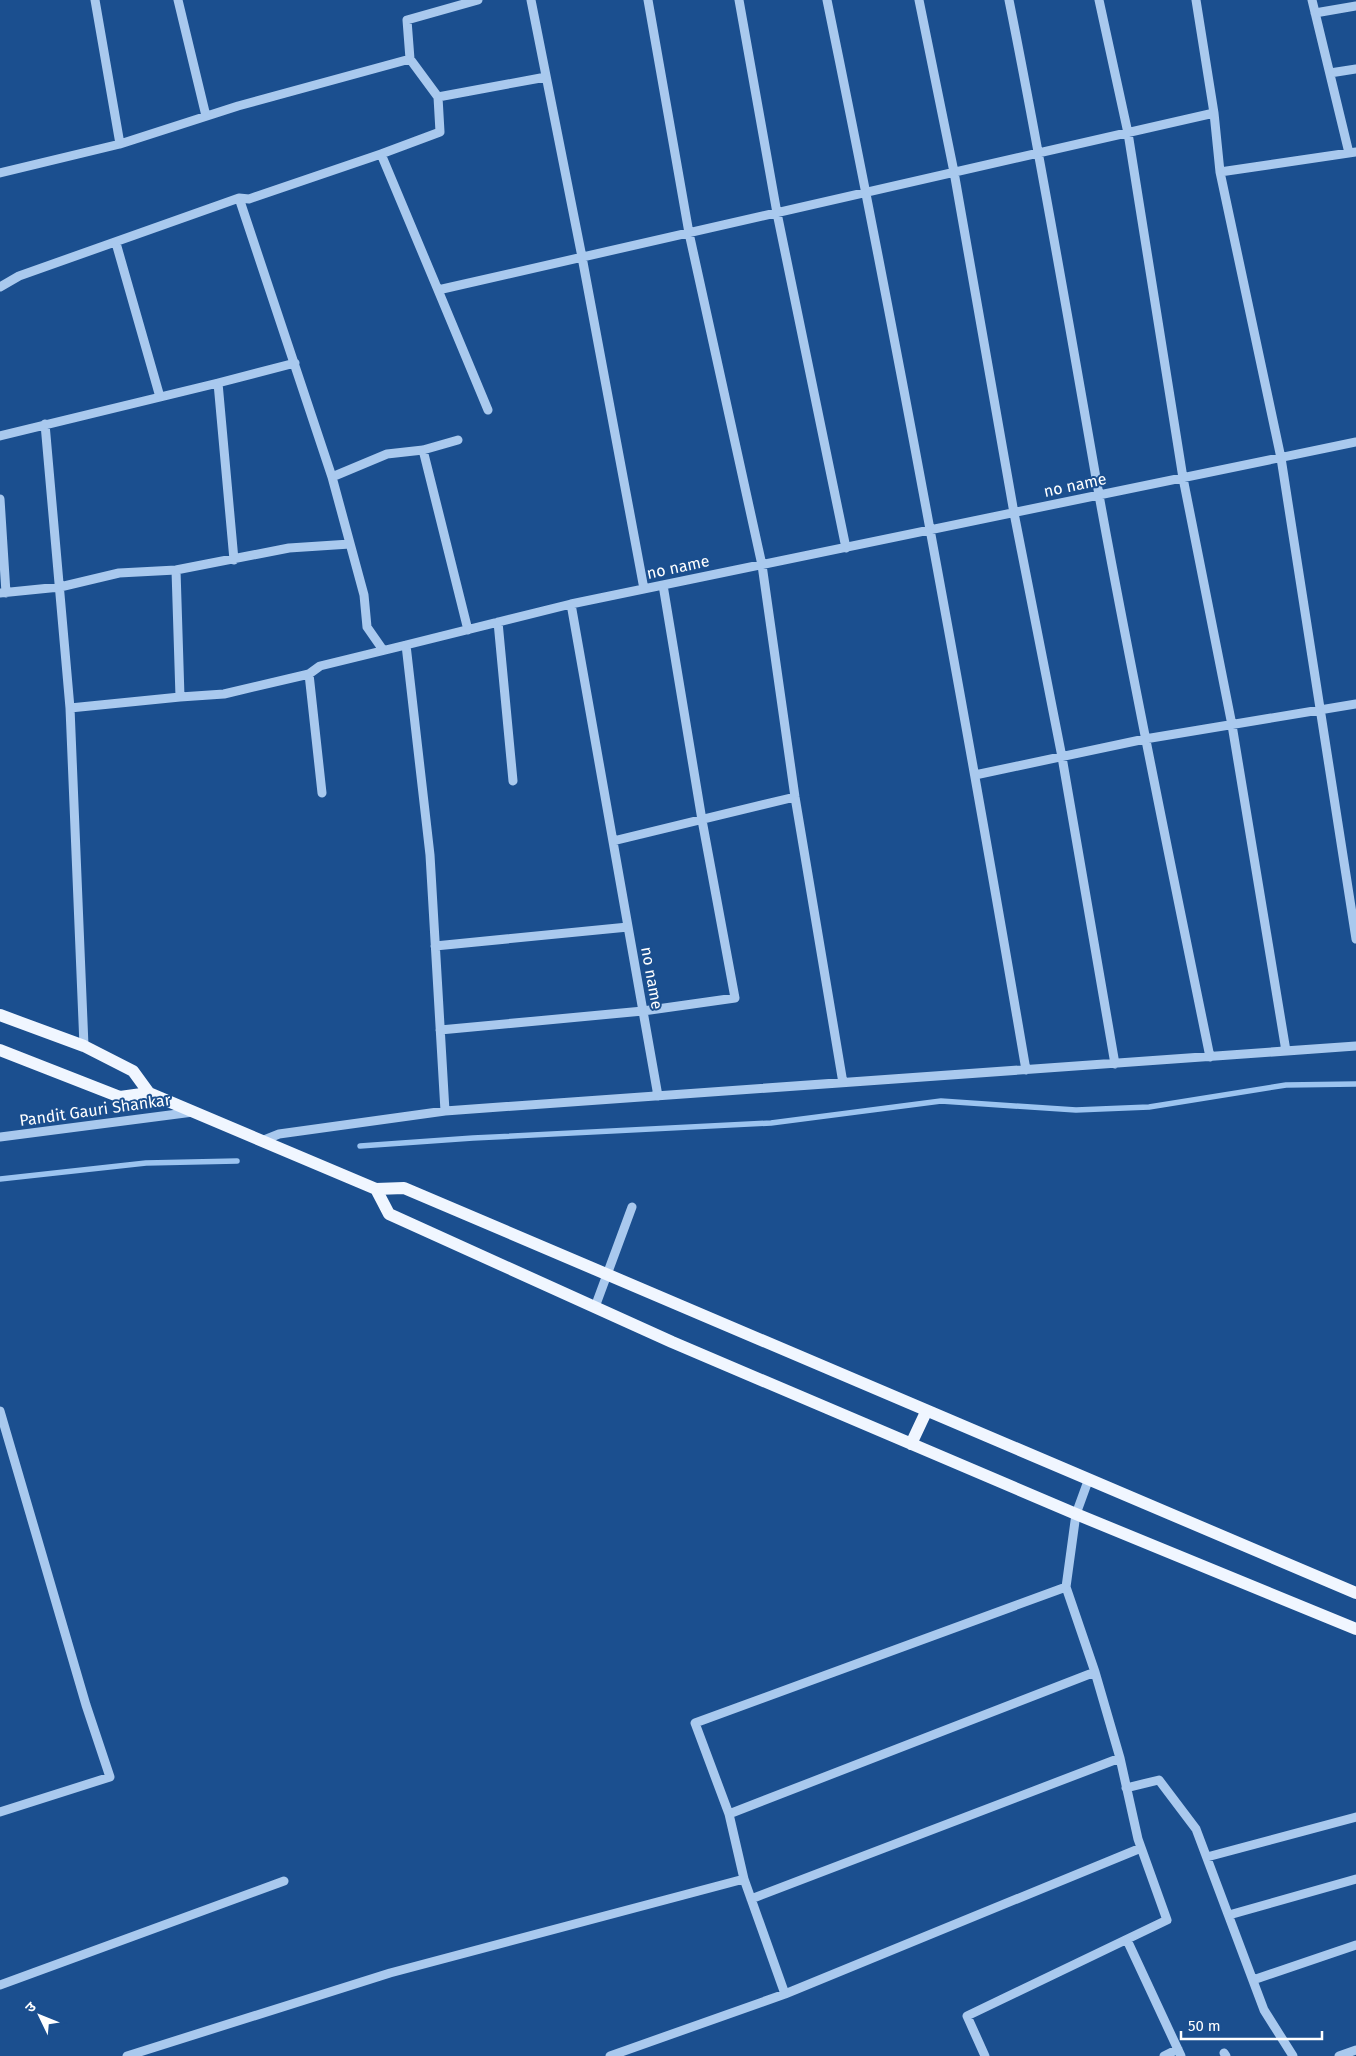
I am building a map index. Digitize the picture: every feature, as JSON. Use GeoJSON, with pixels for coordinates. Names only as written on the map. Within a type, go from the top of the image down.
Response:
{"type":"FeatureCollection","features":[{"type":"Feature","properties":{"kind":"main road"},"geometry":{"type":"LineString","coordinates":[[0,1015],[84,1046],[133,1071],[149,1092],[195,1112],[376,1189],[404,1188],[1088,1481],[1356,1593]]}},
{"type":"Feature","properties":{"kind":"main road"},"geometry":{"type":"LineString","coordinates":[[0,1050],[120,1097],[149,1092]]}},
{"type":"Feature","properties":{"kind":"main road"},"geometry":{"type":"LineString","coordinates":[[376,1189],[389,1214],[595,1307],[1076,1514],[1356,1629]]}},
{"type":"Feature","properties":{"kind":"main road"},"geometry":{"type":"LineString","coordinates":[[911,1444],[926,1412]]}},
{"type":"Feature","properties":{"kind":"street"},"geometry":{"type":"LineString","coordinates":[[95,0],[120,144]]}},
{"type":"Feature","properties":{"kind":"street"},"geometry":{"type":"LineString","coordinates":[[178,0],[206,116]]}},
{"type":"Feature","properties":{"kind":"street"},"geometry":{"type":"LineString","coordinates":[[0,288],[19,276],[239,198],[249,199],[440,132],[438,98],[410,59],[407,20],[444,5],[478,0]]}},
{"type":"Feature","properties":{"kind":"street"},"geometry":{"type":"LineString","coordinates":[[531,0],[582,257],[644,589]]}},
{"type":"Feature","properties":{"kind":"street"},"geometry":{"type":"LineString","coordinates":[[648,0],[689,233],[762,565],[796,797],[842,1083]]}},
{"type":"Feature","properties":{"kind":"street"},"geometry":{"type":"LineString","coordinates":[[739,0],[777,213],[846,548]]}},
{"type":"Feature","properties":{"kind":"street"},"geometry":{"type":"LineString","coordinates":[[827,0],[866,192],[975,775],[1026,1070]]}},
{"type":"Feature","properties":{"kind":"street"},"geometry":{"type":"LineString","coordinates":[[919,0],[954,172],[1014,513],[1062,757],[1115,1064]]}},
{"type":"Feature","properties":{"kind":"street"},"geometry":{"type":"LineString","coordinates":[[1009,0],[1040,153],[1100,495],[1146,739],[1210,1057]]}},
{"type":"Feature","properties":{"kind":"street"},"geometry":{"type":"LineString","coordinates":[[1099,0],[1128,133],[1183,478],[1232,725],[1286,1052]]}},
{"type":"Feature","properties":{"kind":"street"},"geometry":{"type":"LineString","coordinates":[[1196,0],[1214,113],[1220,172],[1280,458],[1356,938]]}},
{"type":"Feature","properties":{"kind":"street"},"geometry":{"type":"LineString","coordinates":[[1220,172],[1352,152],[1312,0]]}},
{"type":"Feature","properties":{"kind":"street"},"geometry":{"type":"LineString","coordinates":[[1315,12],[1356,6]]}},
{"type":"Feature","properties":{"kind":"street"},"geometry":{"type":"LineString","coordinates":[[0,173],[120,144],[206,116],[410,59]]}},
{"type":"Feature","properties":{"kind":"street"},"geometry":{"type":"LineString","coordinates":[[1330,73],[1356,69]]}},
{"type":"Feature","properties":{"kind":"street"},"geometry":{"type":"LineString","coordinates":[[438,98],[546,77]]}},
{"type":"Feature","properties":{"kind":"street"},"geometry":{"type":"LineString","coordinates":[[438,290],[1214,113]]}},
{"type":"Feature","properties":{"kind":"street"},"geometry":{"type":"LineString","coordinates":[[381,154],[488,410]]}},
{"type":"Feature","properties":{"kind":"street"},"geometry":{"type":"LineString","coordinates":[[239,198],[332,476],[364,595],[367,626],[384,650]]}},
{"type":"Feature","properties":{"kind":"street"},"geometry":{"type":"LineString","coordinates":[[116,243],[160,397]]}},
{"type":"Feature","properties":{"kind":"street"},"geometry":{"type":"LineString","coordinates":[[0,436],[295,363]]}},
{"type":"Feature","properties":{"kind":"street"},"geometry":{"type":"LineString","coordinates":[[218,383],[234,560]]}},
{"type":"Feature","properties":{"kind":"street"},"geometry":{"type":"LineString","coordinates":[[45,424],[70,708],[84,1046]]}},
{"type":"Feature","properties":{"kind":"street"},"geometry":{"type":"LineString","coordinates":[[332,476],[386,454],[423,450],[458,440]]}},
{"type":"Feature","properties":{"kind":"street","name":"no name"},"geometry":{"type":"LineString","coordinates":[[658,1096],[571,604],[1356,442]]}},
{"type":"Feature","properties":{"kind":"street"},"geometry":{"type":"LineString","coordinates":[[423,450],[468,630]]}},
{"type":"Feature","properties":{"kind":"street"},"geometry":{"type":"LineString","coordinates":[[0,499],[3,593],[60,587],[119,573],[176,570],[289,548],[350,544]]}},
{"type":"Feature","properties":{"kind":"street"},"geometry":{"type":"LineString","coordinates":[[176,570],[180,697]]}},
{"type":"Feature","properties":{"kind":"street"},"geometry":{"type":"LineString","coordinates":[[440,1030],[643,1011],[735,998],[702,820],[664,585]]}},
{"type":"Feature","properties":{"kind":"street"},"geometry":{"type":"LineString","coordinates":[[70,708],[224,694],[309,674],[320,666],[571,604]]}},
{"type":"Feature","properties":{"kind":"street"},"geometry":{"type":"LineString","coordinates":[[498,622],[513,781]]}},
{"type":"Feature","properties":{"kind":"street"},"geometry":{"type":"LineString","coordinates":[[406,645],[430,855],[445,1111]]}},
{"type":"Feature","properties":{"kind":"street"},"geometry":{"type":"LineString","coordinates":[[309,674],[322,793]]}},
{"type":"Feature","properties":{"kind":"street"},"geometry":{"type":"LineString","coordinates":[[975,775],[1146,739],[1356,704]]}},
{"type":"Feature","properties":{"kind":"street"},"geometry":{"type":"LineString","coordinates":[[613,840],[796,797]]}},
{"type":"Feature","properties":{"kind":"street"},"geometry":{"type":"LineString","coordinates":[[435,946],[628,927]]}},
{"type":"Feature","properties":{"kind":"street"},"geometry":{"type":"LineString","coordinates":[[264,1140],[279,1134],[445,1111],[1356,1046]]}},
{"type":"Feature","properties":{"kind":"street","name":"Pandit Gauri Shankar"},"geometry":{"type":"LineString","coordinates":[[0,1137],[195,1112]]}},
{"type":"Feature","properties":{"kind":"street"},"geometry":{"type":"LineString","coordinates":[[595,1307],[632,1207]]}},
{"type":"Feature","properties":{"kind":"street"},"geometry":{"type":"LineString","coordinates":[[0,1411],[86,1704],[110,1777],[0,1812]]}},
{"type":"Feature","properties":{"kind":"street"},"geometry":{"type":"LineString","coordinates":[[985,2056],[967,2016],[1167,1920],[1141,1848],[1120,1758],[1095,1672],[1066,1587],[1076,1514],[1088,1481]]}},
{"type":"Feature","properties":{"kind":"street"},"geometry":{"type":"LineString","coordinates":[[785,1994],[744,1879],[729,1814],[695,1723],[1066,1587]]}},
{"type":"Feature","properties":{"kind":"street"},"geometry":{"type":"LineString","coordinates":[[729,1814],[1095,1672]]}},
{"type":"Feature","properties":{"kind":"street"},"geometry":{"type":"LineString","coordinates":[[751,1899],[1120,1758]]}},
{"type":"Feature","properties":{"kind":"street"},"geometry":{"type":"LineString","coordinates":[[1126,1788],[1159,1780],[1196,1829],[1264,2010],[1294,2056]]}},
{"type":"Feature","properties":{"kind":"street"},"geometry":{"type":"LineString","coordinates":[[1207,1857],[1356,1817]]}},
{"type":"Feature","properties":{"kind":"street"},"geometry":{"type":"LineString","coordinates":[[610,2056],[785,1994],[1141,1848]]}},
{"type":"Feature","properties":{"kind":"street"},"geometry":{"type":"LineString","coordinates":[[127,2056],[390,1974],[744,1879]]}},
{"type":"Feature","properties":{"kind":"street"},"geometry":{"type":"LineString","coordinates":[[1229,1915],[1356,1879]]}},
{"type":"Feature","properties":{"kind":"street"},"geometry":{"type":"LineString","coordinates":[[0,1985],[284,1881]]}},
{"type":"Feature","properties":{"kind":"street"},"geometry":{"type":"LineString","coordinates":[[1127,1940],[1179,2053],[1164,2056]]}},
{"type":"Feature","properties":{"kind":"street"},"geometry":{"type":"LineString","coordinates":[[1253,1980],[1356,1945]]}},
{"type":"Feature","properties":{"kind":"street"},"geometry":{"type":"LineString","coordinates":[[1339,2056],[1356,2050]]}},
{"type":"Feature","properties":{"kind":"waterway"},"geometry":{"type":"LineString","coordinates":[[360,1146],[473,1138],[771,1123],[941,1101],[1076,1110],[1149,1107],[1286,1085],[1356,1084]]}},
{"type":"Feature","properties":{"kind":"waterway"},"geometry":{"type":"LineString","coordinates":[[0,1179],[146,1163],[237,1161]]}}]}
